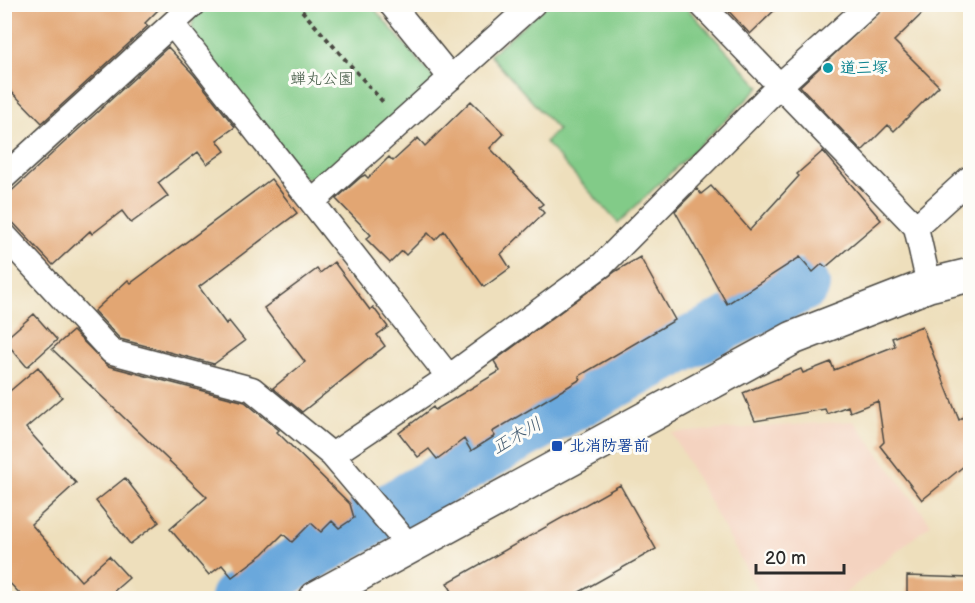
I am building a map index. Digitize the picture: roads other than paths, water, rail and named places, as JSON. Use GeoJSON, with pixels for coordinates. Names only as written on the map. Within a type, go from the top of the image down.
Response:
{"type":"FeatureCollection","features":[{"type":"Feature","properties":{"kind":"street"},"geometry":{"type":"LineString","coordinates":[[4,177],[194,4]]}},
{"type":"Feature","properties":{"kind":"street"},"geometry":{"type":"LineString","coordinates":[[391,4],[452,78]]}},
{"type":"Feature","properties":{"kind":"street"},"geometry":{"type":"LineString","coordinates":[[312,202],[533,4]]}},
{"type":"Feature","properties":{"kind":"street"},"geometry":{"type":"LineString","coordinates":[[701,4],[916,226],[929,285]]}},
{"type":"Feature","properties":{"kind":"street"},"geometry":{"type":"LineString","coordinates":[[332,455],[449,377],[602,265],[779,86],[870,4]]}},
{"type":"Feature","properties":{"kind":"street"},"geometry":{"type":"LineString","coordinates":[[173,25],[449,377]]}},
{"type":"Feature","properties":{"kind":"street"},"geometry":{"type":"LineString","coordinates":[[916,226],[970,178]]}},
{"type":"Feature","properties":{"kind":"street"},"geometry":{"type":"LineString","coordinates":[[4,235],[112,352],[252,389],[332,455],[410,547]]}},
{"type":"Feature","properties":{"kind":"street"},"geometry":{"type":"LineString","coordinates":[[316,598],[793,338],[929,285],[970,275]]}},
{"type":"Feature","properties":{"kind":"waterway","name":"正木川"},"geometry":{"type":"LineString","coordinates":[[236,598],[446,476],[588,397],[659,358],[804,285]]}},
{"type":"Feature","properties":{"kind":"place","name":"道三塚"},"geometry":{"type":"Point","coordinates":[828,68]}},
{"type":"Feature","properties":{"kind":"place","name":"北消防署前"},"geometry":{"type":"Point","coordinates":[557,446]}},
{"type":"Feature","properties":{"kind":"park label","name":"蝉丸公園"},"geometry":{"type":"Point","coordinates":[322,79]}}]}
